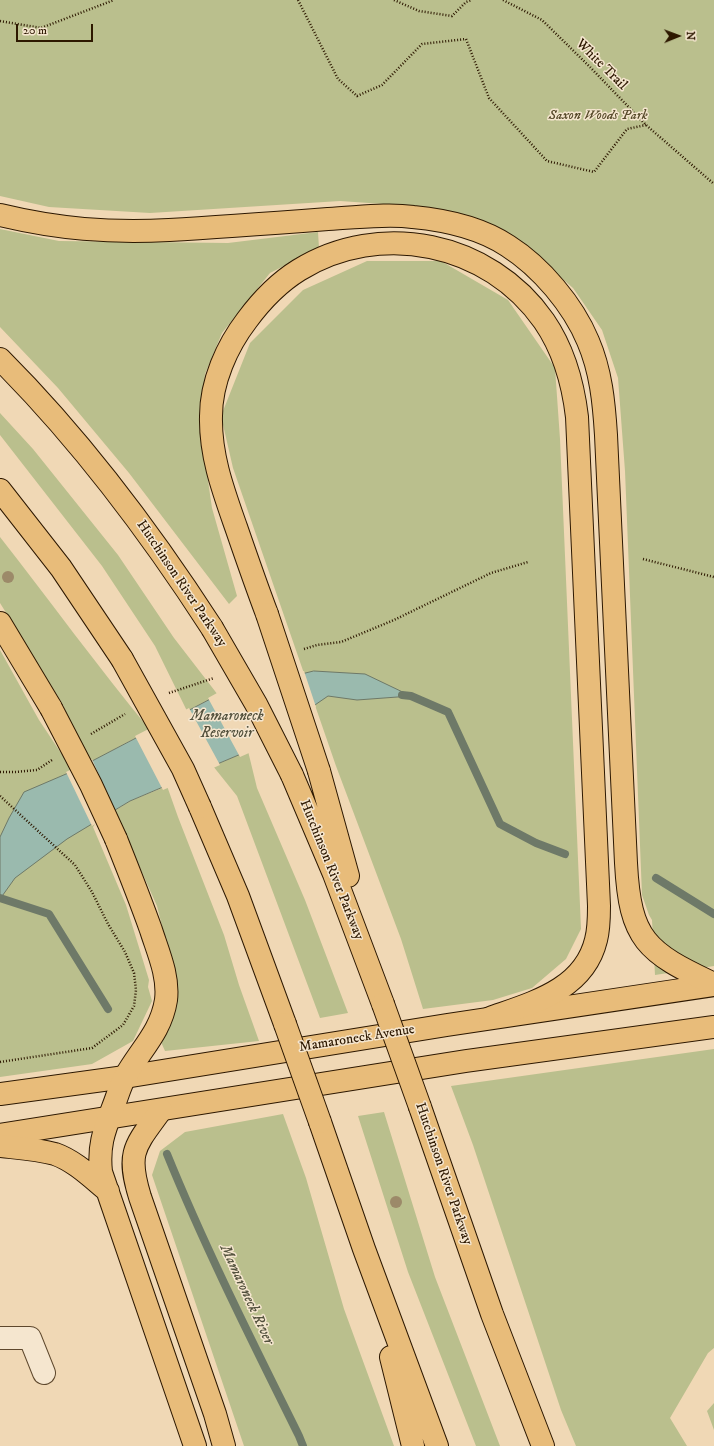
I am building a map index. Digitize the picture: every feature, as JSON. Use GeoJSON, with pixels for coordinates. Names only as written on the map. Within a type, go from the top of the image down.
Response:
{"type":"FeatureCollection","features":[{"type":"Feature","properties":{"kind":"main road"},"geometry":{"type":"LineString","coordinates":[[0,216],[41,225],[117,231],[167,230],[375,216],[412,216],[451,223],[489,236],[508,246],[541,274],[568,305],[582,329],[595,361],[604,402],[625,856],[632,912],[642,934],[659,955],[682,969],[714,984]]}},
{"type":"Feature","properties":{"kind":"main road"},"geometry":{"type":"LineString","coordinates":[[383,1004],[319,771],[267,614],[218,474],[211,434],[211,413],[213,395],[218,377],[232,342],[256,307],[268,294],[298,270],[335,253],[370,244],[406,243],[460,254],[491,271],[519,292],[532,305],[555,339],[568,369],[578,417],[599,906],[598,929],[593,951],[588,960],[574,978],[565,986],[542,999],[490,1018]]}},
{"type":"Feature","properties":{"kind":"main road","name":"Hutchinson River Parkway"},"geometry":{"type":"LineString","coordinates":[[0,359],[35,396],[98,469],[153,540],[212,628],[256,704],[292,775],[334,874],[383,1004],[492,1314],[543,1446]]}},
{"type":"Feature","properties":{"kind":"main road"},"geometry":{"type":"LineString","coordinates":[[0,490],[61,568],[122,659],[179,762],[200,807],[235,889],[285,1024],[364,1249],[437,1446]]}},
{"type":"Feature","properties":{"kind":"main road"},"geometry":{"type":"LineString","coordinates":[[0,623],[51,708],[91,785],[116,839],[159,954],[166,984],[166,999],[163,1013],[152,1038],[125,1077],[101,1146],[100,1158],[102,1172],[108,1191],[194,1446]]}},
{"type":"Feature","properties":{"kind":"main road","name":"Mamaroneck Avenue"},"geometry":{"type":"LineString","coordinates":[[0,1094],[125,1077],[490,1018],[714,984]]}},
{"type":"Feature","properties":{"kind":"main road"},"geometry":{"type":"LineString","coordinates":[[0,1136],[466,1061],[714,1027]]}},
{"type":"Feature","properties":{"kind":"main road"},"geometry":{"type":"LineString","coordinates":[[161,1110],[141,1137],[135,1149],[132,1160],[133,1172],[140,1197],[215,1414],[224,1446]]}},
{"type":"Feature","properties":{"kind":"main road"},"geometry":{"type":"LineString","coordinates":[[0,1146],[31,1149],[56,1155],[85,1172],[108,1191]]}},
{"type":"Feature","properties":{"kind":"main road"},"geometry":{"type":"LineString","coordinates":[[364,1249],[413,1446]]}},
{"type":"Feature","properties":{"kind":"main road"},"geometry":{"type":"LineString","coordinates":[[492,1314],[558,1446]]}},
{"type":"Feature","properties":{"kind":"lane"},"geometry":{"type":"LineString","coordinates":[[0,1338],[30,1338],[44,1373]]}},
{"type":"Feature","properties":{"kind":"path"},"geometry":{"type":"LineString","coordinates":[[0,22],[41,28],[114,0]]}},
{"type":"Feature","properties":{"kind":"path"},"geometry":{"type":"LineString","coordinates":[[298,0],[338,79],[356,96],[382,85],[422,44],[466,39],[489,98],[547,161],[594,172],[627,129],[646,125]]}},
{"type":"Feature","properties":{"kind":"path"},"geometry":{"type":"LineString","coordinates":[[394,0],[419,11],[452,16],[466,2],[472,0]]}},
{"type":"Feature","properties":{"kind":"path","name":"White Trail"},"geometry":{"type":"LineString","coordinates":[[503,0],[542,20],[646,125],[714,184]]}},
{"type":"Feature","properties":{"kind":"path"},"geometry":{"type":"LineString","coordinates":[[644,559],[714,577]]}},
{"type":"Feature","properties":{"kind":"path"},"geometry":{"type":"LineString","coordinates":[[0,796],[75,865],[92,892],[108,924],[125,952],[134,973],[136,990],[134,1006],[123,1026],[92,1048],[0,1062]]}},
{"type":"Feature","properties":{"kind":"green space","name":"Saxon Woods Park"},"geometry":{"type":"Polygon","coordinates":[[[0,0],[714,0],[714,966],[655,975],[652,920],[642,895],[625,471],[618,378],[602,330],[573,288],[528,249],[412,206],[340,201],[150,213],[49,207],[0,196],[0,0]]]}},
{"type":"Feature","properties":{"kind":"green space"},"geometry":{"type":"Polygon","coordinates":[[[0,229],[59,241],[228,243],[318,232],[319,248],[270,273],[222,333],[205,374],[200,426],[212,508],[237,596],[229,604],[129,473],[58,388],[0,327],[0,229]]]}},
{"type":"Feature","properties":{"kind":"green space"},"geometry":{"type":"Polygon","coordinates":[[[367,261],[441,261],[508,300],[555,368],[560,439],[581,929],[566,959],[532,988],[493,1000],[423,1009],[401,939],[336,766],[233,468],[221,416],[250,343],[303,290],[367,261]]]}},
{"type":"Feature","properties":{"kind":"green space"},"geometry":{"type":"Polygon","coordinates":[[[0,413],[33,449],[118,555],[174,638],[218,695],[187,711],[155,646],[102,566],[0,435],[0,413]]]}},
{"type":"Feature","properties":{"kind":"green space"},"geometry":{"type":"Polygon","coordinates":[[[0,537],[150,730],[89,763],[62,703],[0,603],[0,537]]]}},
{"type":"Feature","properties":{"kind":"green space"},"geometry":{"type":"Polygon","coordinates":[[[0,650],[39,720],[73,771],[53,780],[81,830],[98,820],[93,827],[126,905],[149,980],[148,987],[152,1001],[133,1041],[92,1064],[0,1077],[0,650]]]}},
{"type":"Feature","properties":{"kind":"green space"},"geometry":{"type":"Polygon","coordinates":[[[248,751],[257,788],[305,900],[348,1013],[320,1018],[237,796],[213,766],[248,751]]]}},
{"type":"Feature","properties":{"kind":"green space"},"geometry":{"type":"Polygon","coordinates":[[[167,786],[224,935],[239,985],[259,1041],[165,1051],[161,1042],[173,1016],[175,978],[157,906],[116,814],[111,813],[130,801],[167,786]]]}},
{"type":"Feature","properties":{"kind":"green space"},"geometry":{"type":"Polygon","coordinates":[[[714,1049],[714,1348],[708,1353],[670,1418],[687,1446],[576,1446],[561,1410],[473,1145],[451,1086],[714,1049]]]}},
{"type":"Feature","properties":{"kind":"green space"},"geometry":{"type":"Polygon","coordinates":[[[384,1112],[435,1277],[500,1446],[476,1446],[408,1272],[358,1116],[384,1112]]]}},
{"type":"Feature","properties":{"kind":"green space"},"geometry":{"type":"Polygon","coordinates":[[[283,1114],[306,1178],[344,1309],[394,1446],[244,1446],[152,1175],[160,1151],[185,1132],[283,1114]]]}},
{"type":"Feature","properties":{"kind":"green space"},"geometry":{"type":"Polygon","coordinates":[[[714,1403],[714,1430],[707,1411],[714,1403]]]}},
{"type":"Feature","properties":{"kind":"water","name":"Mamaroneck Reservoir"},"geometry":{"type":"Polygon","coordinates":[[[314,671],[365,674],[411,696],[357,700],[328,696],[248,751],[130,801],[67,839],[15,878],[0,899],[0,837],[24,792],[73,771],[218,695],[314,671]]]}},
{"type":"Feature","properties":{"kind":"pier"},"geometry":{"type":"Polygon","coordinates":[[[304,671],[316,707],[249,753],[240,757],[208,698],[217,693],[304,671]]]}},
{"type":"Feature","properties":{"kind":"pier"},"geometry":{"type":"Polygon","coordinates":[[[189,708],[220,765],[163,790],[135,736],[189,708]]]}},
{"type":"Feature","properties":{"kind":"pier"},"geometry":{"type":"Polygon","coordinates":[[[92,759],[115,812],[92,826],[66,772],[92,759]]]}},
{"type":"Feature","properties":{"kind":"waterway"},"geometry":{"type":"LineString","coordinates":[[402,695],[411,696],[448,712],[500,824],[536,843],[565,854]]}},
{"type":"Feature","properties":{"kind":"waterway"},"geometry":{"type":"LineString","coordinates":[[656,878],[714,914]]}},
{"type":"Feature","properties":{"kind":"waterway","name":"Mamaroneck River"},"geometry":{"type":"LineString","coordinates":[[0,898],[49,914],[108,1009]]}},
{"type":"Feature","properties":{"kind":"waterway","name":"Mamaroneck River"},"geometry":{"type":"LineString","coordinates":[[167,1154],[214,1261],[303,1446]]}}]}
